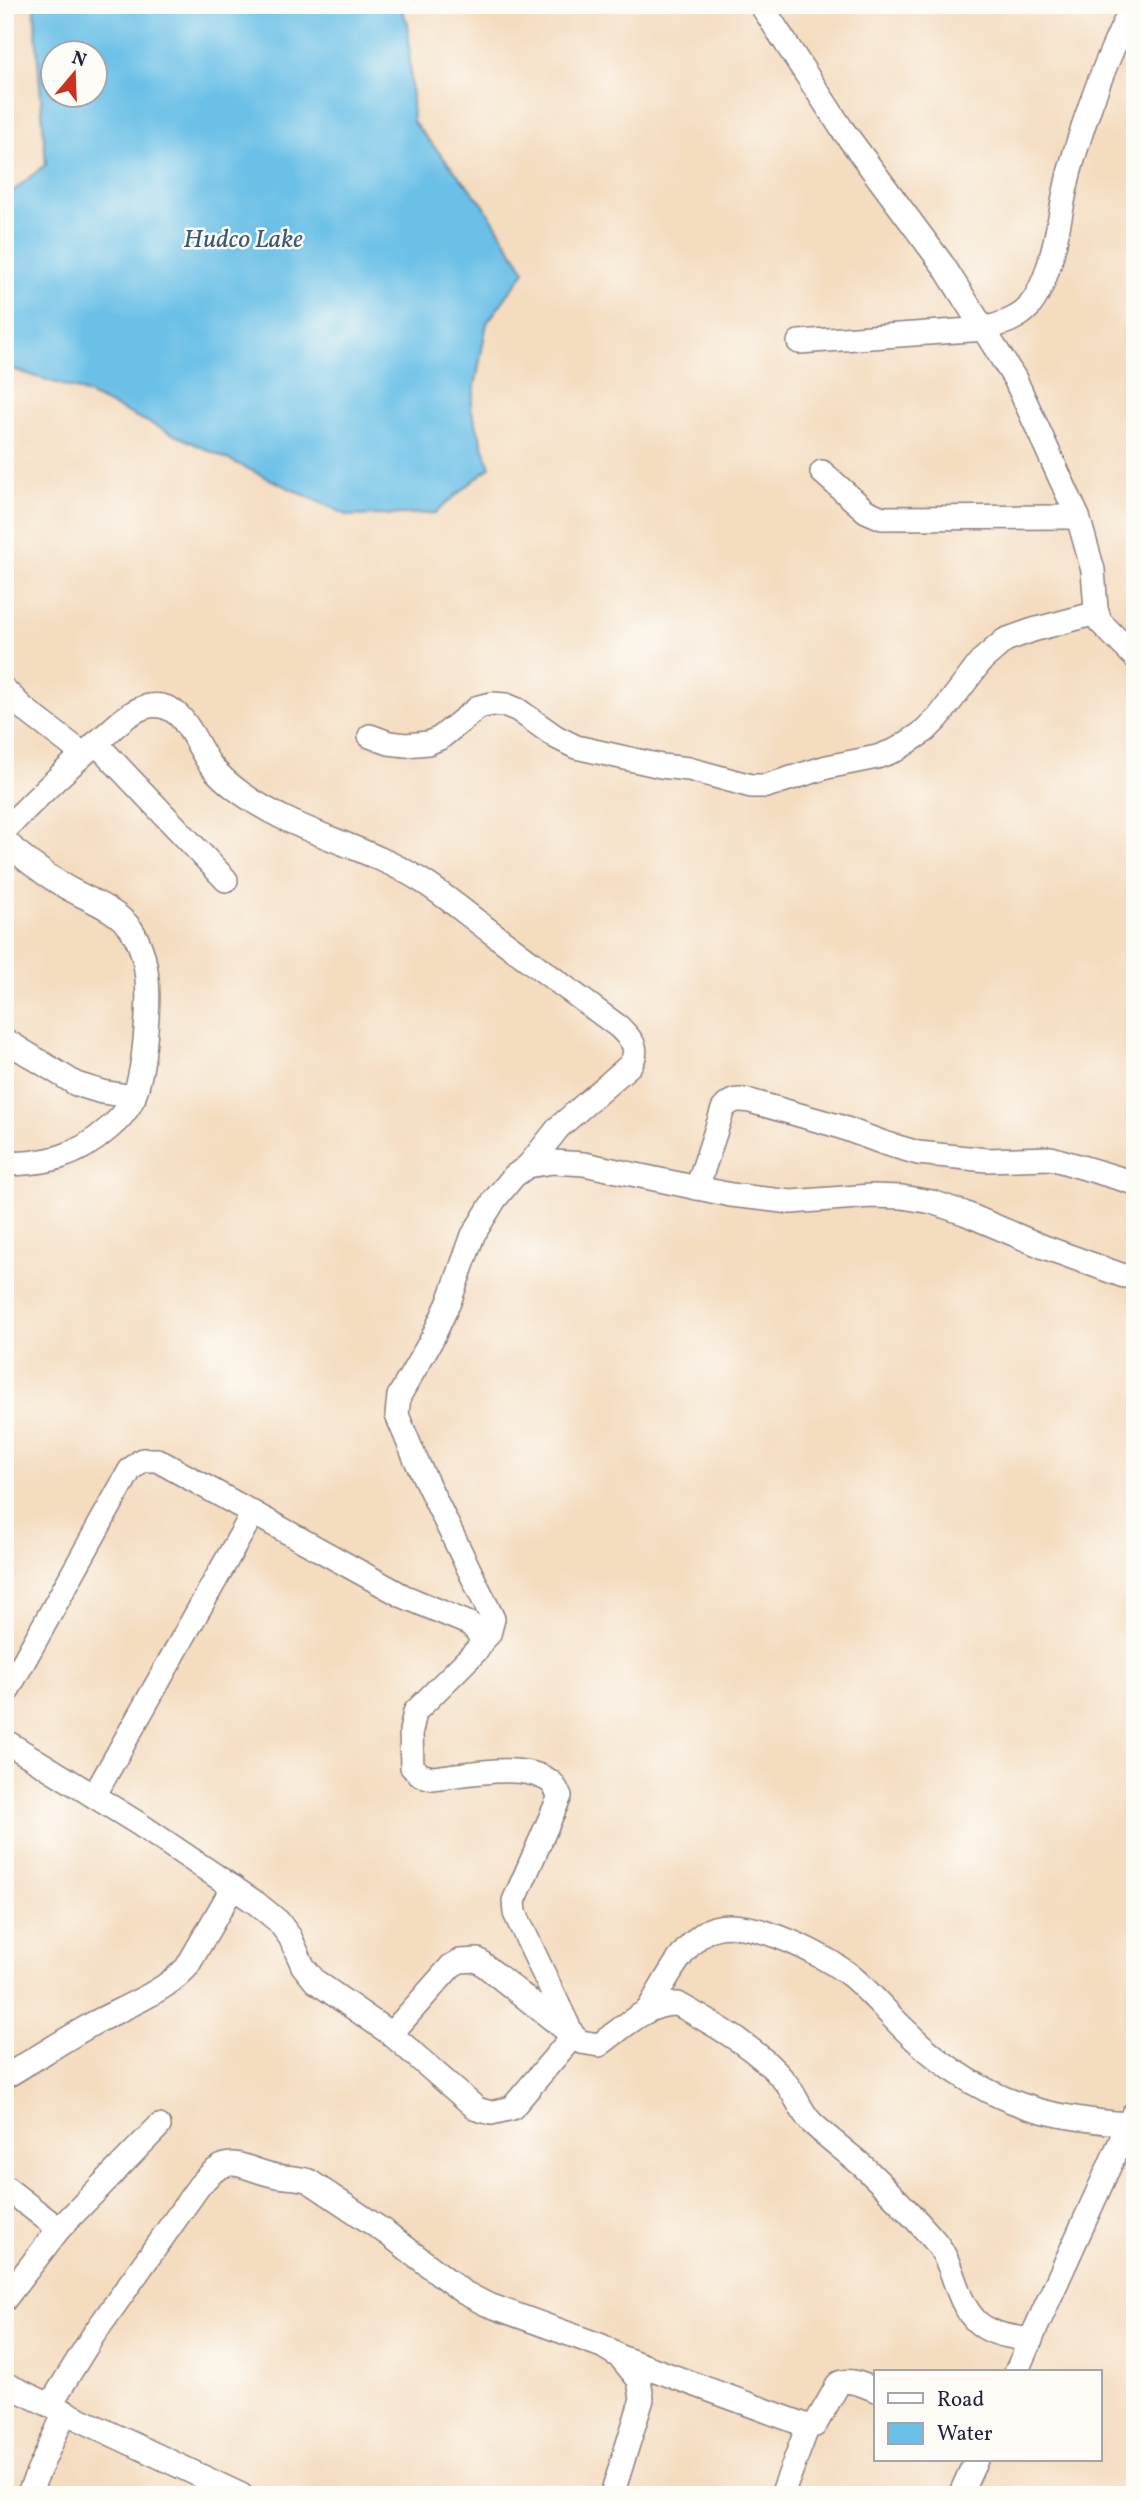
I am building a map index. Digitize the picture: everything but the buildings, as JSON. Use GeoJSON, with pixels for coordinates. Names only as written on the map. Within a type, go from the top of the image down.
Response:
{"type":"FeatureCollection","features":[{"type":"Feature","properties":{"kind":"street"},"geometry":{"type":"LineString","coordinates":[[761,5],[842,128],[943,265],[1015,379],[1078,517],[1093,569],[1100,622],[1135,657]]}},
{"type":"Feature","properties":{"kind":"street"},"geometry":{"type":"LineString","coordinates":[[799,342],[985,329],[1012,320],[1027,309],[1039,292],[1054,247],[1069,173],[1090,102],[1108,56],[1133,5]]}},
{"type":"Feature","properties":{"kind":"street"},"geometry":{"type":"LineString","coordinates":[[822,472],[866,511],[882,518],[1078,517]]}},
{"type":"Feature","properties":{"kind":"street"},"geometry":{"type":"LineString","coordinates":[[370,736],[389,743],[428,743],[440,738],[479,707],[506,705],[576,747],[661,766],[689,769],[751,786],[766,786],[896,750],[925,731],[938,718],[982,660],[1005,640],[1033,629],[1097,613]]}},
{"type":"Feature","properties":{"kind":"street"},"geometry":{"type":"LineString","coordinates":[[5,690],[23,708],[90,749],[226,880]]}},
{"type":"Feature","properties":{"kind":"street"},"geometry":{"type":"LineString","coordinates":[[5,830],[55,779],[131,714],[148,706],[171,710],[192,732],[210,764],[247,797],[289,821],[385,860],[423,881],[634,1042],[636,1054],[630,1065],[559,1127],[528,1166],[514,1176],[495,1199],[473,1235],[449,1302],[432,1339],[399,1396],[397,1415],[493,1619],[489,1634],[478,1648],[415,1712],[411,1731],[412,1767],[421,1775],[432,1778],[518,1772],[542,1778],[553,1784],[560,1796],[514,1902],[515,1913],[573,2036]]}},
{"type":"Feature","properties":{"kind":"street"},"geometry":{"type":"LineString","coordinates":[[5,841],[33,866],[118,916],[131,928],[140,946],[148,1000],[141,1066],[134,1097],[122,1117],[91,1144],[64,1157],[32,1163],[5,1164]]}},
{"type":"Feature","properties":{"kind":"street"},"geometry":{"type":"LineString","coordinates":[[5,1040],[76,1084],[102,1092],[134,1097]]}},
{"type":"Feature","properties":{"kind":"street"},"geometry":{"type":"LineString","coordinates":[[697,1188],[723,1109],[728,1102],[736,1099],[838,1126],[918,1153],[987,1160],[1051,1158],[1135,1184]]}},
{"type":"Feature","properties":{"kind":"street"},"geometry":{"type":"LineString","coordinates":[[528,1166],[553,1163],[584,1164],[731,1195],[791,1202],[871,1196],[932,1202],[1124,1276]]}},
{"type":"Feature","properties":{"kind":"street"},"geometry":{"type":"LineString","coordinates":[[5,1695],[130,1470],[142,1460],[157,1460],[403,1596],[470,1624],[480,1635],[481,1642]]}},
{"type":"Feature","properties":{"kind":"street"},"geometry":{"type":"LineString","coordinates":[[94,1796],[253,1513]]}},
{"type":"Feature","properties":{"kind":"street"},"geometry":{"type":"LineString","coordinates":[[5,1741],[233,1887],[278,1921],[290,1937],[303,1966],[315,1981],[391,2034],[477,2109],[491,2113],[512,2108],[573,2036]]}},
{"type":"Feature","properties":{"kind":"street"},"geometry":{"type":"LineString","coordinates":[[5,2077],[178,1977],[187,1967],[233,1887]]}},
{"type":"Feature","properties":{"kind":"street"},"geometry":{"type":"LineString","coordinates":[[648,2010],[688,1947],[706,1931],[727,1926],[752,1928],[793,1943],[851,1976],[927,2050],[989,2092],[1049,2115],[1079,2120],[1133,2121],[1017,2370]]}},
{"type":"Feature","properties":{"kind":"street"},"geometry":{"type":"LineString","coordinates":[[391,2034],[451,1966],[468,1960],[478,1960],[581,2042],[599,2045],[648,2010],[666,2003],[678,2004],[747,2046],[786,2083],[811,2122],[866,2169],[936,2243],[944,2254],[956,2288],[977,2322],[988,2330],[1031,2340]]}},
{"type":"Feature","properties":{"kind":"street"},"geometry":{"type":"LineString","coordinates":[[5,2299],[59,2230],[159,2126]]}},
{"type":"Feature","properties":{"kind":"street"},"geometry":{"type":"LineString","coordinates":[[28,2495],[57,2409],[94,2334],[199,2186],[211,2172],[224,2164],[239,2164],[278,2176],[296,2176],[309,2181],[388,2234],[463,2292],[486,2304],[808,2426],[815,2425],[839,2383],[845,2380],[874,2389]]}},
{"type":"Feature","properties":{"kind":"street"},"geometry":{"type":"LineString","coordinates":[[5,2187],[59,2230]]}},
{"type":"Feature","properties":{"kind":"street"},"geometry":{"type":"LineString","coordinates":[[612,2495],[642,2399],[639,2380],[620,2357]]}},
{"type":"Feature","properties":{"kind":"street"},"geometry":{"type":"LineString","coordinates":[[5,2384],[241,2495]]}},
{"type":"Feature","properties":{"kind":"street"},"geometry":{"type":"LineString","coordinates":[[782,2495],[808,2426]]}},
{"type":"Feature","properties":{"kind":"street"},"geometry":{"type":"LineString","coordinates":[[960,2495],[975,2462]]}},
{"type":"Feature","properties":{"kind":"water","name":"Hudco Lake"},"geometry":{"type":"Polygon","coordinates":[[[34,5],[399,5],[408,23],[413,122],[483,204],[525,271],[487,323],[471,408],[490,467],[435,513],[349,516],[79,390],[5,367],[5,198],[46,164],[42,108],[108,108],[108,38],[38,38],[38,58],[34,5]]]}}]}
